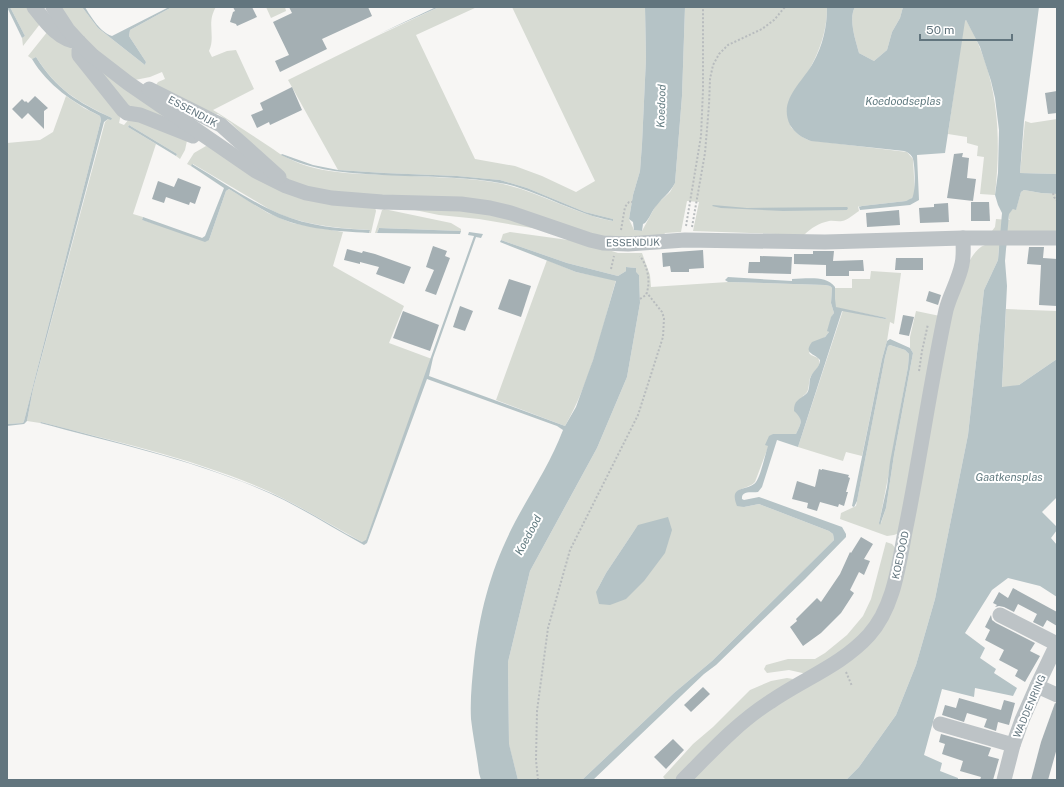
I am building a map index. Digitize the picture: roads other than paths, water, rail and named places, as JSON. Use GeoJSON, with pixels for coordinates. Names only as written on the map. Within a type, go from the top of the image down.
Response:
{"type":"FeatureCollection","features":[{"type":"Feature","properties":{"kind":"street","name":"ESSENDIJK"},"geometry":{"type":"LineString","coordinates":[[34,7],[48,24],[57,32],[74,42],[79,42]]}},
{"type":"Feature","properties":{"kind":"street","name":"ESSENDIJK"},"geometry":{"type":"LineString","coordinates":[[54,7],[68,30],[79,42],[98,60],[128,83],[256,171],[286,186],[306,193],[332,198],[382,202],[453,204],[490,208],[518,215],[590,240],[603,243],[628,244],[688,240],[825,242],[963,238],[1057,238]]}},
{"type":"Feature","properties":{"kind":"street","name":"ESSENDIJK"},"geometry":{"type":"LineString","coordinates":[[79,42],[79,55],[127,113],[140,115],[217,145]]}},
{"type":"Feature","properties":{"kind":"street","name":"ESSENDIJK"},"geometry":{"type":"LineString","coordinates":[[128,83],[151,89],[221,125],[274,173],[286,186]]}},
{"type":"Feature","properties":{"kind":"street","name":"KOEDOOD"},"geometry":{"type":"LineString","coordinates":[[683,780],[754,712],[822,672],[856,648],[870,634],[884,612],[894,587],[947,308],[962,264],[963,238]]}},
{"type":"Feature","properties":{"kind":"street","name":"WADDENRING"},"geometry":{"type":"LineString","coordinates":[[1000,615],[1057,644],[1037,686],[1013,746],[1004,780]]}},
{"type":"Feature","properties":{"kind":"street"},"geometry":{"type":"LineString","coordinates":[[1037,686],[1057,695]]}},
{"type":"Feature","properties":{"kind":"street","name":"WADDENRING"},"geometry":{"type":"LineString","coordinates":[[940,724],[1013,746]]}},
{"type":"Feature","properties":{"kind":"water"},"geometry":{"type":"Polygon","coordinates":[[[7,7],[10,7],[25,36],[22,38],[7,7]]]}},
{"type":"Feature","properties":{"kind":"water"},"geometry":{"type":"Polygon","coordinates":[[[82,7],[85,7],[93,20],[104,32],[112,36],[169,7],[172,7],[130,30],[129,36],[146,62],[145,65],[98,28],[82,7]]]}},
{"type":"Feature","properties":{"kind":"water"},"geometry":{"type":"Polygon","coordinates":[[[436,7],[439,7],[379,34],[436,7]]]}},
{"type":"Feature","properties":{"kind":"water","name":"Koedood"},"geometry":{"type":"Polygon","coordinates":[[[645,7],[685,7],[682,96],[675,183],[655,207],[647,221],[643,224],[642,231],[634,230],[633,222],[629,219],[633,195],[640,171],[646,58],[645,7]]]}},
{"type":"Feature","properties":{"kind":"water"},"geometry":{"type":"Polygon","coordinates":[[[827,7],[855,7],[852,24],[859,53],[874,61],[887,50],[892,32],[900,18],[903,7],[1039,7],[1024,121],[1020,173],[1057,174],[1057,194],[1024,190],[1021,192],[1016,210],[1013,209],[1009,214],[1005,261],[1007,286],[1002,387],[1019,385],[1057,359],[1057,497],[1042,512],[1057,527],[1057,530],[1051,538],[1057,545],[1057,597],[1040,586],[1008,578],[992,590],[965,633],[985,648],[980,658],[996,669],[994,673],[1017,688],[1013,696],[975,688],[974,697],[942,689],[924,755],[942,763],[940,771],[958,778],[958,780],[846,780],[859,767],[896,715],[916,665],[935,599],[968,435],[984,290],[998,260],[1002,213],[995,195],[998,173],[999,130],[995,98],[980,47],[966,20],[945,153],[917,155],[919,200],[910,205],[860,210],[859,207],[862,206],[906,201],[912,198],[915,185],[914,163],[911,155],[904,151],[811,141],[799,135],[790,125],[787,116],[789,100],[813,63],[822,43],[827,7]]]}},
{"type":"Feature","properties":{"kind":"water"},"geometry":{"type":"Polygon","coordinates":[[[36,57],[60,87],[88,106],[112,118],[111,120],[108,119],[104,122],[33,389],[27,421],[24,424],[7,426],[7,424],[23,423],[24,421],[101,120],[100,116],[80,105],[53,85],[38,69],[32,59],[36,57]]]}},
{"type":"Feature","properties":{"kind":"water"},"geometry":{"type":"Polygon","coordinates":[[[129,125],[177,154],[176,156],[128,127],[129,125]]]}},
{"type":"Feature","properties":{"kind":"water"},"geometry":{"type":"Polygon","coordinates":[[[282,154],[313,165],[338,170],[457,176],[500,180],[527,188],[585,212],[613,219],[613,221],[585,214],[520,188],[506,184],[460,178],[343,172],[305,165],[281,155],[282,154]]]}},
{"type":"Feature","properties":{"kind":"water"},"geometry":{"type":"Polygon","coordinates":[[[192,164],[246,197],[280,214],[324,226],[370,230],[369,233],[303,226],[279,218],[267,212],[229,189],[226,191],[209,240],[205,242],[142,220],[143,217],[202,238],[205,236],[224,188],[191,166],[192,164]]]}},
{"type":"Feature","properties":{"kind":"water"},"geometry":{"type":"Polygon","coordinates":[[[712,206],[747,208],[848,208],[847,210],[783,211],[721,208],[712,206]]]}},
{"type":"Feature","properties":{"kind":"water"},"geometry":{"type":"Polygon","coordinates":[[[379,228],[461,231],[460,234],[377,233],[379,228]]]}},
{"type":"Feature","properties":{"kind":"water","name":"Koedood"},"geometry":{"type":"Polygon","coordinates":[[[469,232],[483,234],[481,238],[476,237],[433,358],[429,376],[565,426],[576,407],[593,360],[616,281],[576,272],[500,242],[501,240],[567,263],[618,276],[626,271],[626,267],[636,268],[636,272],[639,275],[640,303],[627,377],[597,448],[530,571],[508,662],[509,744],[518,780],[481,780],[471,719],[471,697],[476,642],[483,607],[499,556],[515,522],[553,454],[563,430],[557,426],[427,379],[367,543],[364,545],[284,500],[231,478],[266,491],[291,503],[362,542],[366,540],[474,236],[468,235],[469,232]]]}},
{"type":"Feature","properties":{"kind":"water"},"geometry":{"type":"Polygon","coordinates":[[[728,277],[792,281],[792,279],[821,279],[831,283],[835,287],[836,307],[887,318],[885,319],[842,311],[798,447],[777,440],[762,487],[758,492],[747,492],[742,496],[742,499],[744,500],[759,497],[842,527],[846,537],[716,665],[704,674],[593,780],[582,780],[674,693],[712,661],[834,540],[833,534],[829,531],[759,504],[744,507],[737,506],[735,499],[735,494],[737,491],[753,485],[758,479],[768,446],[765,445],[769,436],[773,434],[796,434],[798,430],[801,422],[794,411],[795,405],[797,401],[807,393],[811,376],[820,363],[820,360],[810,353],[809,349],[812,342],[825,337],[829,332],[827,331],[831,317],[834,313],[831,303],[832,288],[825,285],[728,282],[725,280],[728,277]]]}},
{"type":"Feature","properties":{"kind":"water"},"geometry":{"type":"Polygon","coordinates":[[[890,339],[910,348],[913,353],[894,455],[886,508],[880,525],[879,523],[887,487],[909,354],[905,350],[890,345],[888,346],[885,357],[857,501],[854,507],[852,506],[882,359],[887,341],[890,339]]]}},
{"type":"Feature","properties":{"kind":"water"},"geometry":{"type":"Polygon","coordinates":[[[41,422],[126,444],[220,473],[133,447],[40,423],[41,422]]]}},
{"type":"Feature","properties":{"kind":"water"},"geometry":{"type":"Polygon","coordinates":[[[668,517],[672,530],[665,553],[644,581],[626,599],[610,605],[599,604],[596,592],[606,573],[638,525],[668,517]]]}},
{"type":"Feature","properties":{"kind":"water label","name":"Koedoodseplas"},"geometry":{"type":"Point","coordinates":[903,101]}},
{"type":"Feature","properties":{"kind":"water label","name":"Gaatkensplas"},"geometry":{"type":"Point","coordinates":[1009,477]}}]}
